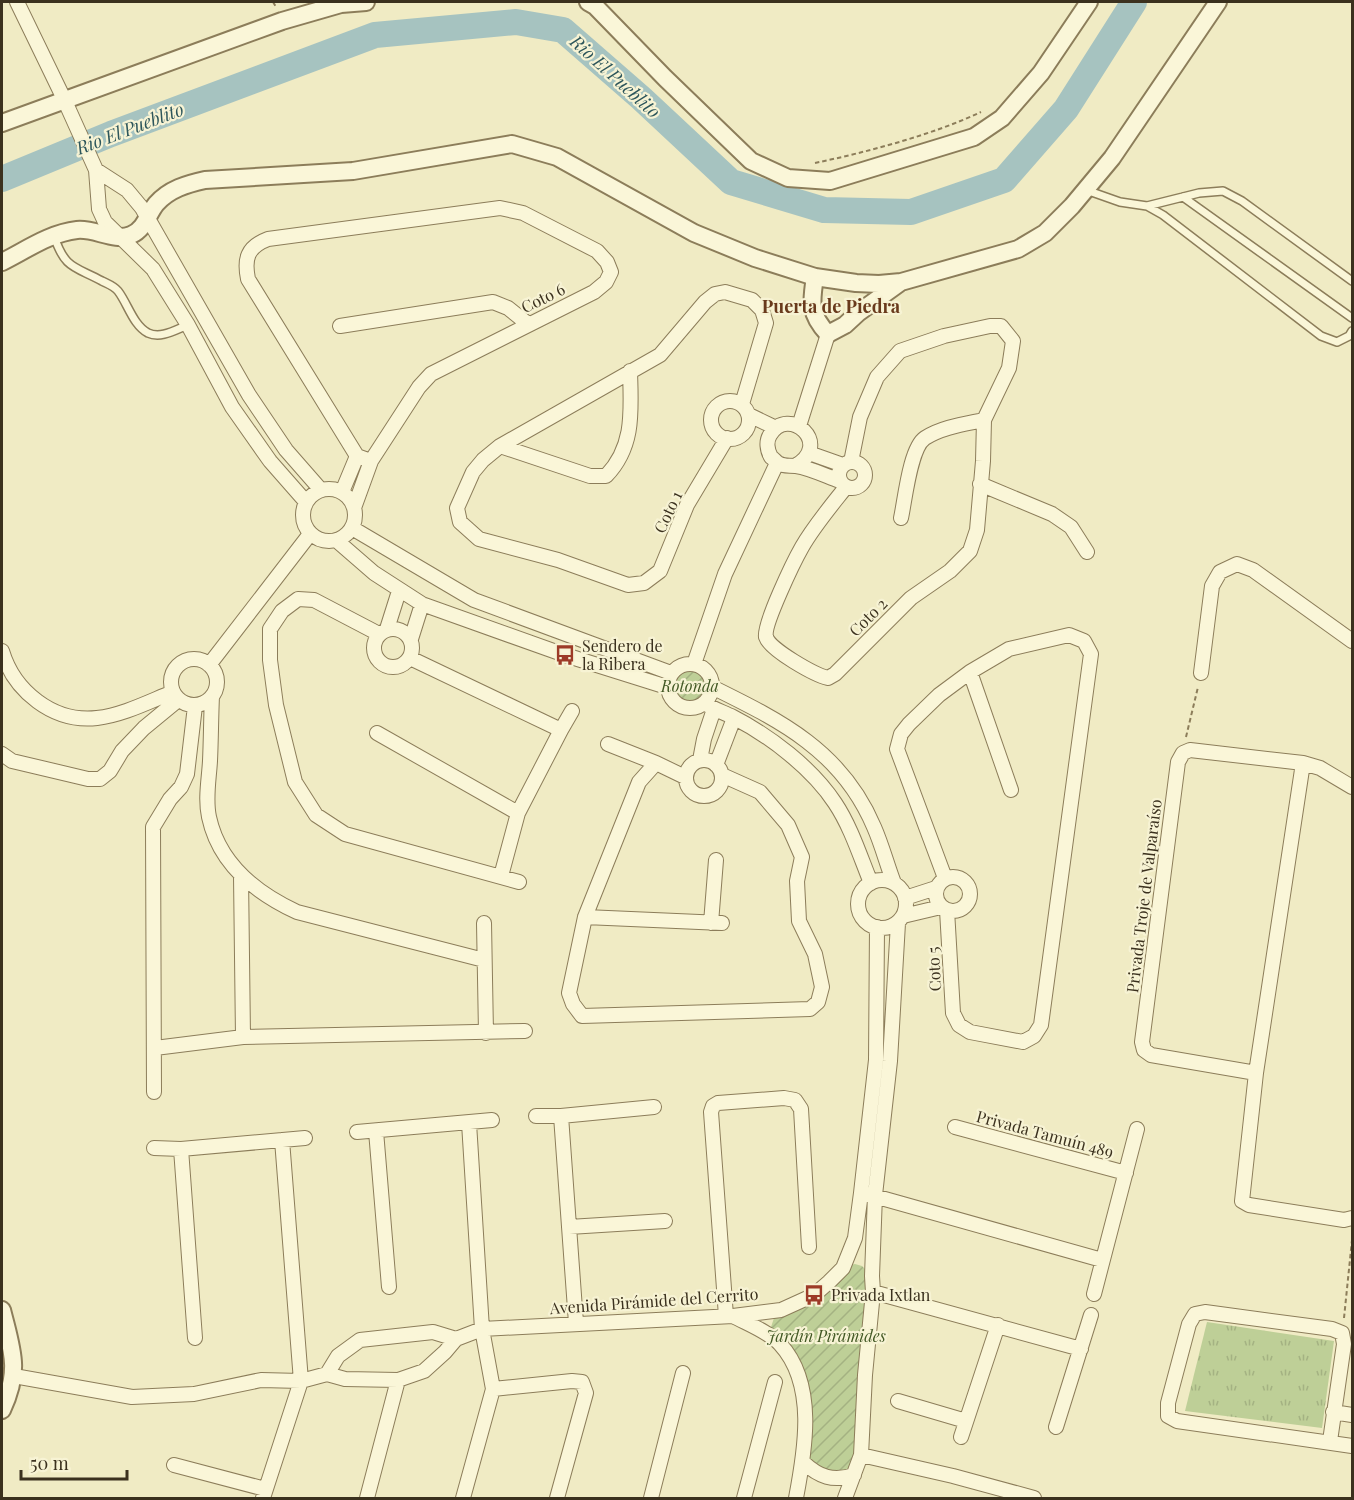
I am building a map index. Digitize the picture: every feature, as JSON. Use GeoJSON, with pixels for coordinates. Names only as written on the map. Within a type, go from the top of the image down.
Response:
{"type":"FeatureCollection","features":[{"type":"Feature","properties":{"kind":"street"},"geometry":{"type":"LineString","coordinates":[[16,2],[96,170],[99,209],[105,222],[153,269],[188,325],[232,407],[270,461],[306,502]]}},
{"type":"Feature","properties":{"kind":"street"},"geometry":{"type":"LineString","coordinates":[[2,123],[282,21],[341,4],[366,2]]}},
{"type":"Feature","properties":{"kind":"street"},"geometry":{"type":"LineString","coordinates":[[588,2],[595,6],[751,161],[788,178],[830,181],[974,137],[1002,118],[1041,73],[1089,2]]}},
{"type":"Feature","properties":{"kind":"street"},"geometry":{"type":"LineString","coordinates":[[2,262],[54,235],[76,230],[90,229],[120,238],[132,235],[149,219],[156,204],[168,193],[183,185],[205,180],[353,171],[512,144],[557,157],[694,233],[755,258],[815,277],[856,283],[901,282],[1018,249],[1045,233],[1086,190],[1112,158],[1218,2]]}},
{"type":"Feature","properties":{"kind":"street"},"geometry":{"type":"LineString","coordinates":[[96,170],[127,190],[135,198],[249,395],[286,450],[321,490]]}},
{"type":"Feature","properties":{"kind":"street","name":"Coto 6"},"geometry":{"type":"LineString","coordinates":[[354,508],[371,461],[419,387],[431,374],[594,292],[606,282],[611,272],[607,262],[597,251],[523,213],[500,208],[268,239],[258,243],[250,250],[245,264],[248,279],[357,456]]}},
{"type":"Feature","properties":{"kind":"street"},"geometry":{"type":"LineString","coordinates":[[815,277],[812,298],[814,314],[828,334]]}},
{"type":"Feature","properties":{"kind":"street"},"geometry":{"type":"LineString","coordinates":[[799,426],[828,334],[845,325],[901,282]]}},
{"type":"Feature","properties":{"kind":"street"},"geometry":{"type":"LineString","coordinates":[[856,283],[858,313]]}},
{"type":"Feature","properties":{"kind":"street"},"geometry":{"type":"LineString","coordinates":[[500,446],[660,355],[705,302],[715,294],[725,292],[752,300],[762,310],[766,322],[746,410],[749,422],[744,433],[734,438],[727,438],[713,428],[714,410],[723,402],[730,400],[746,410],[776,428]]}},
{"type":"Feature","properties":{"kind":"street"},"geometry":{"type":"LineString","coordinates":[[340,326],[493,302],[508,308],[528,324]]}},
{"type":"Feature","properties":{"kind":"street"},"geometry":{"type":"LineString","coordinates":[[843,484],[839,470],[847,463],[860,417],[877,377],[900,351],[944,336],[990,326],[1001,326],[1013,342],[1010,368],[984,420],[980,484],[1052,514],[1071,527],[1087,552]]}},
{"type":"Feature","properties":{"kind":"street"},"geometry":{"type":"LineString","coordinates":[[500,446],[590,476],[606,476],[616,465],[628,440],[631,408],[630,371]]}},
{"type":"Feature","properties":{"kind":"street"},"geometry":{"type":"LineString","coordinates":[[901,518],[915,454],[923,439],[940,430],[984,420]]}},
{"type":"Feature","properties":{"kind":"street"},"geometry":{"type":"LineString","coordinates":[[795,466],[804,461],[809,453],[810,439],[799,426],[788,423],[776,428],[768,440],[771,456],[777,463],[795,466],[843,484],[858,486],[865,476],[859,464],[809,453]]}},
{"type":"Feature","properties":{"kind":"street"},"geometry":{"type":"LineString","coordinates":[[744,433],[768,447]]}},
{"type":"Feature","properties":{"kind":"street","name":"Coto 1"},"geometry":{"type":"LineString","coordinates":[[500,446],[473,472],[458,508],[460,522],[479,539],[558,560],[628,585],[644,583],[660,571],[687,505],[727,438]]}},
{"type":"Feature","properties":{"kind":"street"},"geometry":{"type":"LineString","coordinates":[[342,492],[357,456],[371,461]]}},
{"type":"Feature","properties":{"kind":"street"},"geometry":{"type":"LineString","coordinates":[[694,663],[724,574],[777,463]]}},
{"type":"Feature","properties":{"kind":"street","name":"Coto 2"},"geometry":{"type":"LineString","coordinates":[[843,484],[802,546],[767,623],[766,637],[773,647],[818,676],[828,678],[835,674],[911,598],[951,572],[970,551],[977,530],[980,484]]}},
{"type":"Feature","properties":{"kind":"street"},"geometry":{"type":"LineString","coordinates":[[332,489],[342,492],[350,498],[354,508],[355,518],[352,528],[346,536],[336,540],[322,541],[310,534],[304,524],[303,513],[306,502],[312,494],[321,490],[332,489]]}},
{"type":"Feature","properties":{"kind":"street"},"geometry":{"type":"LineString","coordinates":[[352,528],[474,600],[669,680]]}},
{"type":"Feature","properties":{"kind":"street"},"geometry":{"type":"LineString","coordinates":[[209,665],[310,534]]}},
{"type":"Feature","properties":{"kind":"street"},"geometry":{"type":"LineString","coordinates":[[336,540],[374,573],[422,604],[565,655],[669,680]]}},
{"type":"Feature","properties":{"kind":"street"},"geometry":{"type":"LineString","coordinates":[[1201,673],[1212,585],[1220,572],[1237,564],[1252,570],[1353,641]]}},
{"type":"Feature","properties":{"kind":"street"},"geometry":{"type":"LineString","coordinates":[[399,591],[383,631],[374,642],[374,651],[378,660],[385,666],[395,667],[404,664],[410,658],[413,649],[411,639],[422,604]]}},
{"type":"Feature","properties":{"kind":"street"},"geometry":{"type":"LineString","coordinates":[[411,639],[401,632],[383,631],[314,600],[298,599],[282,611],[270,629],[270,660],[276,705],[295,782],[316,815],[345,834],[519,882]]}},
{"type":"Feature","properties":{"kind":"street","name":"Coto 5"},"geometry":{"type":"LineString","coordinates":[[944,908],[953,1013],[959,1025],[970,1032],[1023,1042],[1034,1036],[1041,1025],[1090,654],[1084,641],[1069,635],[1009,649],[970,672]]}},
{"type":"Feature","properties":{"kind":"street"},"geometry":{"type":"LineString","coordinates":[[2,651],[7,667],[19,686],[34,700],[52,710],[73,717],[95,718],[117,714],[175,696]]}},
{"type":"Feature","properties":{"kind":"street"},"geometry":{"type":"LineString","coordinates":[[410,658],[561,730]]}},
{"type":"Feature","properties":{"kind":"street"},"geometry":{"type":"LineString","coordinates":[[192,659],[202,660],[209,665],[215,672],[217,681],[216,690],[212,696],[204,703],[195,706],[186,704],[175,696],[170,683],[176,666],[192,659]]}},
{"type":"Feature","properties":{"kind":"street"},"geometry":{"type":"LineString","coordinates":[[700,760],[704,739],[709,706],[710,696],[712,687],[709,674],[694,663],[681,665],[669,680],[672,700],[684,707],[709,706],[734,718],[786,752],[816,778],[835,803],[852,834],[871,883]]}},
{"type":"Feature","properties":{"kind":"street"},"geometry":{"type":"LineString","coordinates":[[944,908],[935,895],[940,883],[897,748],[901,734],[909,724],[939,696],[970,672],[1011,790]]}},
{"type":"Feature","properties":{"kind":"street"},"geometry":{"type":"LineString","coordinates":[[712,687],[797,732],[831,761],[854,790],[874,825],[894,883]]}},
{"type":"Feature","properties":{"kind":"street"},"geometry":{"type":"LineString","coordinates":[[2,754],[12,760],[88,779],[100,779],[110,771],[122,751],[175,696]]}},
{"type":"Feature","properties":{"kind":"street"},"geometry":{"type":"LineString","coordinates":[[212,696],[209,816],[218,847],[241,876],[273,901],[297,912],[484,960]]}},
{"type":"Feature","properties":{"kind":"street"},"geometry":{"type":"LineString","coordinates":[[154,1092],[153,827],[170,799],[181,787],[187,774],[195,706]]}},
{"type":"Feature","properties":{"kind":"street"},"geometry":{"type":"LineString","coordinates":[[501,876],[518,813],[573,711]]}},
{"type":"Feature","properties":{"kind":"street"},"geometry":{"type":"LineString","coordinates":[[656,763],[639,782],[585,917],[569,993],[573,1004],[582,1016],[810,1009],[818,1002],[822,987],[815,954],[799,921],[797,881],[802,857],[788,825],[760,792],[719,770],[709,760],[700,760],[689,766],[685,777],[693,794],[705,797],[717,792],[722,781],[719,770],[734,718]]}},
{"type":"Feature","properties":{"kind":"street"},"geometry":{"type":"LineString","coordinates":[[377,733],[518,813]]}},
{"type":"Feature","properties":{"kind":"street"},"geometry":{"type":"LineString","coordinates":[[608,744],[685,777]]}},
{"type":"Feature","properties":{"kind":"street"},"geometry":{"type":"LineString","coordinates":[[1183,753],[1190,750],[1303,763],[1320,768],[1353,787]]}},
{"type":"Feature","properties":{"kind":"street","name":"Privada Troje de Valparaíso"},"geometry":{"type":"LineString","coordinates":[[1183,753],[1178,762],[1142,1041],[1144,1050],[1151,1054],[1256,1073]]}},
{"type":"Feature","properties":{"kind":"street"},"geometry":{"type":"LineString","coordinates":[[1303,763],[1256,1073],[1242,1200],[1249,1205],[1285,1211],[1344,1220],[1353,1218]]}},
{"type":"Feature","properties":{"kind":"street"},"geometry":{"type":"LineString","coordinates":[[181,787],[195,787],[208,791]]}},
{"type":"Feature","properties":{"kind":"street"},"geometry":{"type":"LineString","coordinates":[[585,917],[717,923],[716,860]]}},
{"type":"Feature","properties":{"kind":"street"},"geometry":{"type":"LineString","coordinates":[[241,876],[243,1037]]}},
{"type":"Feature","properties":{"kind":"street"},"geometry":{"type":"LineString","coordinates":[[845,1498],[861,1455],[865,1375],[873,1292],[875,1195],[890,1061],[901,919],[906,907],[901,889],[894,883],[882,880],[871,883],[860,895],[860,911],[869,924],[884,928],[901,919],[944,908],[959,910],[965,906],[970,890],[968,884],[957,877],[905,898]]}},
{"type":"Feature","properties":{"kind":"street"},"geometry":{"type":"LineString","coordinates":[[484,923],[486,1033]]}},
{"type":"Feature","properties":{"kind":"street"},"geometry":{"type":"LineString","coordinates":[[843,1268],[855,1238],[876,1060],[877,927]]}},
{"type":"Feature","properties":{"kind":"street"},"geometry":{"type":"LineString","coordinates":[[155,1048],[243,1037],[525,1031]]}},
{"type":"Feature","properties":{"kind":"street"},"geometry":{"type":"LineString","coordinates":[[796,1498],[803,1462],[806,1417],[800,1376],[781,1345],[772,1337],[729,1316],[711,1112],[713,1106],[718,1103],[784,1098],[795,1100],[801,1109],[809,1246]]}},
{"type":"Feature","properties":{"kind":"street"},"geometry":{"type":"LineString","coordinates":[[536,1116],[561,1116],[654,1107]]}},
{"type":"Feature","properties":{"kind":"street"},"geometry":{"type":"LineString","coordinates":[[561,1116],[576,1323]]}},
{"type":"Feature","properties":{"kind":"street"},"geometry":{"type":"LineString","coordinates":[[357,1132],[492,1120]]}},
{"type":"Feature","properties":{"kind":"street"},"geometry":{"type":"LineString","coordinates":[[463,1498],[493,1389],[482,1329],[469,1123]]}},
{"type":"Feature","properties":{"kind":"street","name":"Privada Tamuín 489"},"geometry":{"type":"LineString","coordinates":[[955,1127],[1126,1173]]}},
{"type":"Feature","properties":{"kind":"street"},"geometry":{"type":"LineString","coordinates":[[1094,1294],[1137,1129]]}},
{"type":"Feature","properties":{"kind":"street"},"geometry":{"type":"LineString","coordinates":[[376,1131],[389,1287]]}},
{"type":"Feature","properties":{"kind":"street"},"geometry":{"type":"LineString","coordinates":[[154,1148],[181,1149],[305,1138]]}},
{"type":"Feature","properties":{"kind":"street"},"geometry":{"type":"LineString","coordinates":[[174,1465],[264,1493],[301,1381],[282,1140]]}},
{"type":"Feature","properties":{"kind":"street"},"geometry":{"type":"LineString","coordinates":[[181,1149],[195,1338]]}},
{"type":"Feature","properties":{"kind":"street"},"geometry":{"type":"LineString","coordinates":[[861,1193],[875,1195],[1102,1260]]}},
{"type":"Feature","properties":{"kind":"street"},"geometry":{"type":"LineString","coordinates":[[569,1227],[664,1221]]}},
{"type":"Feature","properties":{"kind":"street"},"geometry":{"type":"LineString","coordinates":[[843,1268],[850,1265],[862,1266],[872,1276]]}},
{"type":"Feature","properties":{"kind":"street","name":"Avenida Pirámide del Cerrito"},"geometry":{"type":"LineString","coordinates":[[14,1376],[132,1397],[194,1394],[261,1380],[301,1381],[327,1374],[345,1379],[398,1380],[424,1371],[456,1339],[482,1329],[729,1316],[781,1310],[814,1295],[843,1268]]}},
{"type":"Feature","properties":{"kind":"street"},"geometry":{"type":"LineString","coordinates":[[873,1292],[1081,1349]]}},
{"type":"Feature","properties":{"kind":"street"},"geometry":{"type":"LineString","coordinates":[[2,1310],[13,1356],[14,1376],[2,1410]]}},
{"type":"Feature","properties":{"kind":"street"},"geometry":{"type":"LineString","coordinates":[[772,1337],[771,1327],[774,1318],[781,1310]]}},
{"type":"Feature","properties":{"kind":"street"},"geometry":{"type":"LineString","coordinates":[[1330,1441],[1344,1344],[1342,1333],[1332,1329],[1205,1312],[1195,1314],[1189,1324],[1168,1403],[1168,1416],[1177,1421],[1353,1446]]}},
{"type":"Feature","properties":{"kind":"street"},"geometry":{"type":"LineString","coordinates":[[1056,1427],[1091,1315]]}},
{"type":"Feature","properties":{"kind":"street"},"geometry":{"type":"LineString","coordinates":[[961,1437],[998,1325]]}},
{"type":"Feature","properties":{"kind":"street"},"geometry":{"type":"LineString","coordinates":[[327,1374],[338,1356],[360,1340],[433,1332],[456,1339]]}},
{"type":"Feature","properties":{"kind":"street"},"geometry":{"type":"LineString","coordinates":[[651,1498],[682,1373]]}},
{"type":"Feature","properties":{"kind":"street"},"geometry":{"type":"LineString","coordinates":[[367,1498],[398,1380]]}},
{"type":"Feature","properties":{"kind":"street"},"geometry":{"type":"LineString","coordinates":[[493,1389],[582,1382],[586,1393],[557,1498]]}},
{"type":"Feature","properties":{"kind":"street"},"geometry":{"type":"LineString","coordinates":[[744,1498],[775,1382]]}},
{"type":"Feature","properties":{"kind":"street"},"geometry":{"type":"LineString","coordinates":[[898,1401],[966,1421]]}},
{"type":"Feature","properties":{"kind":"street"},"geometry":{"type":"LineString","coordinates":[[1333,1412],[1353,1415]]}},
{"type":"Feature","properties":{"kind":"street"},"geometry":{"type":"LineString","coordinates":[[861,1455],[1034,1498]]}},
{"type":"Feature","properties":{"kind":"street"},"geometry":{"type":"LineString","coordinates":[[803,1462],[823,1477],[841,1480],[854,1475]]}},
{"type":"Feature","properties":{"kind":"lane"},"geometry":{"type":"LineString","coordinates":[[1086,190],[1120,202],[1147,206],[1163,215],[1321,336],[1337,342],[1349,336],[1353,331]]}},
{"type":"Feature","properties":{"kind":"lane"},"geometry":{"type":"LineString","coordinates":[[1147,206],[1199,193],[1222,192],[1242,201],[1353,281]]}},
{"type":"Feature","properties":{"kind":"lane"},"geometry":{"type":"LineString","coordinates":[[1183,197],[1353,318]]}},
{"type":"Feature","properties":{"kind":"lane"},"geometry":{"type":"LineString","coordinates":[[54,235],[60,253],[69,265],[116,288],[140,326],[147,332],[164,335],[188,325]]}},
{"type":"Feature","properties":{"kind":"path"},"geometry":{"type":"LineString","coordinates":[[814,164],[960,122],[984,111]]}},
{"type":"Feature","properties":{"kind":"path"},"geometry":{"type":"LineString","coordinates":[[1183,753],[1201,673]]}},
{"type":"Feature","properties":{"kind":"path"},"geometry":{"type":"LineString","coordinates":[[1342,1333],[1353,1240]]}},
{"type":"Feature","properties":{"kind":"green space","name":"Rotonda"},"geometry":{"type":"Polygon","coordinates":[[[690,664],[699,665],[706,670],[711,677],[711,695],[706,702],[699,707],[690,708],[681,707],[674,702],[669,695],[668,686],[669,677],[674,670],[681,665],[690,664]]]}},
{"type":"Feature","properties":{"kind":"green space","name":"Jardín Pirámides"},"geometry":{"type":"Polygon","coordinates":[[[855,1264],[862,1266],[872,1276],[861,1455],[841,1480],[803,1462],[800,1376],[772,1337],[771,1327],[774,1318],[781,1310],[855,1264]]]}},
{"type":"Feature","properties":{"kind":"green space"},"geometry":{"type":"Polygon","coordinates":[[[1207,1322],[1334,1341],[1322,1428],[1185,1411],[1207,1322]]]}},
{"type":"Feature","properties":{"kind":"waterway","name":"Rio El Pueblito"},"geometry":{"type":"LineString","coordinates":[[2,179],[111,134],[375,35],[516,22],[563,30],[641,98],[731,182],[824,210],[911,212],[1004,180],[1066,109],[1134,2]]}},
{"type":"Feature","properties":{"kind":"place","name":"Sendero de la Ribera"},"geometry":{"type":"Point","coordinates":[565,655]}},
{"type":"Feature","properties":{"kind":"place","name":"Privada Ixtlan"},"geometry":{"type":"Point","coordinates":[814,1295]}},
{"type":"Feature","properties":{"kind":"district","name":"Puerta de Piedra"},"geometry":{"type":"Point","coordinates":[831,307]}}]}
